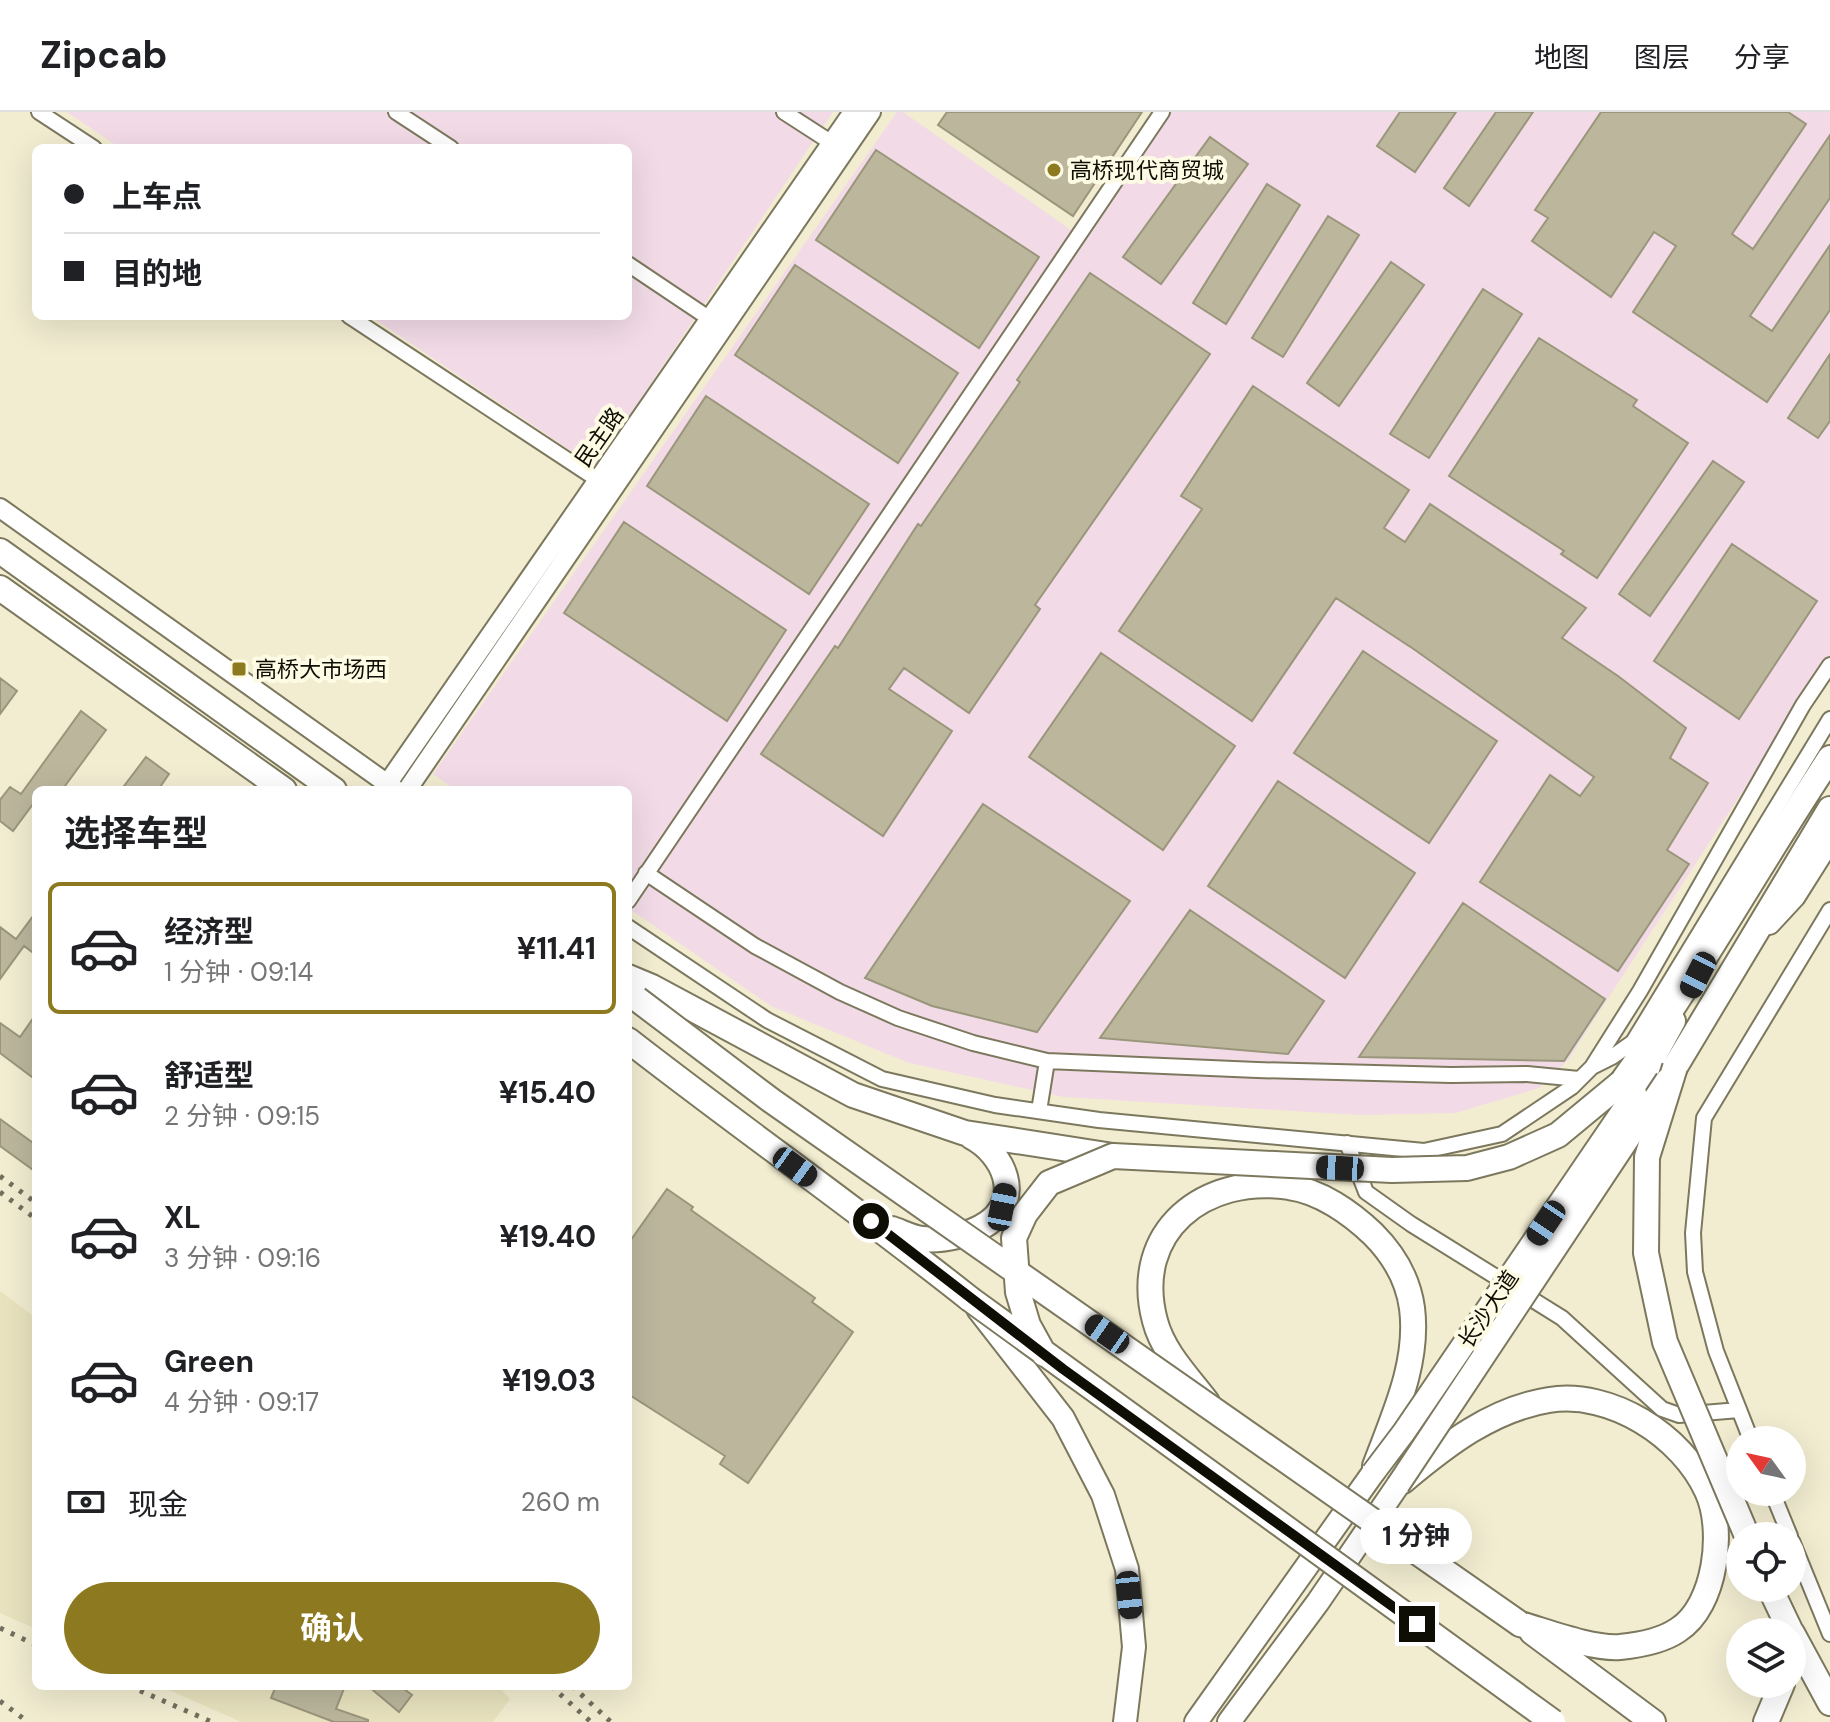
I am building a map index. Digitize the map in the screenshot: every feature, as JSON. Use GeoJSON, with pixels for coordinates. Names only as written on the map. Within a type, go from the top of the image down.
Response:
{"type":"FeatureCollection","features":[{"type":"Feature","properties":{"kind":"highway"},"geometry":{"type":"LineString","coordinates":[[0,551],[328,786]]}},
{"type":"Feature","properties":{"kind":"highway"},"geometry":{"type":"LineString","coordinates":[[0,588],[278,786]]}},
{"type":"Feature","properties":{"kind":"highway"},"geometry":{"type":"LineString","coordinates":[[965,1133],[1113,1156],[1392,1170],[1467,1168],[1509,1157],[1558,1135],[1629,1087],[1705,942],[1822,768]]}},
{"type":"Feature","properties":{"kind":"highway"},"geometry":{"type":"LineString","coordinates":[[1741,1522],[1665,1342],[1646,1253],[1647,1157],[1675,1067],[1830,809]]}},
{"type":"Feature","properties":{"kind":"highway"},"geometry":{"type":"LineString","coordinates":[[639,993],[853,1095],[965,1133],[987,1145],[999,1159],[1006,1175],[1002,1207],[988,1223],[967,1233],[944,1239],[920,1239],[871,1221]]}},
{"type":"Feature","properties":{"kind":"highway"},"geometry":{"type":"LineString","coordinates":[[639,993],[772,1101],[1520,1624],[1653,1722]]}},
{"type":"Feature","properties":{"kind":"highway"},"geometry":{"type":"LineString","coordinates":[[632,1043],[1044,1354],[1553,1722]]}},
{"type":"Feature","properties":{"kind":"highway"},"geometry":{"type":"LineString","coordinates":[[1044,1354],[1028,1325],[1018,1292],[1014,1238],[1025,1214],[1049,1183],[1113,1156]]}},
{"type":"Feature","properties":{"kind":"highway"},"geometry":{"type":"LineString","coordinates":[[1211,1408],[1167,1349],[1155,1321],[1151,1289],[1155,1250],[1173,1221],[1207,1197],[1231,1187],[1293,1187],[1335,1204],[1386,1247],[1403,1275],[1412,1307],[1412,1343],[1406,1382],[1373,1473]]}},
{"type":"Feature","properties":{"kind":"highway"},"geometry":{"type":"LineString","coordinates":[[1398,1485],[1445,1446],[1477,1426],[1511,1410],[1550,1399],[1586,1399],[1630,1413],[1691,1462],[1708,1492],[1714,1515],[1715,1547],[1712,1576],[1700,1607],[1680,1629],[1653,1641],[1617,1647],[1520,1624]]}},
{"type":"Feature","properties":{"kind":"highway"},"geometry":{"type":"LineString","coordinates":[[1806,1660],[1830,1703]]}},
{"type":"Feature","properties":{"kind":"highway"},"geometry":{"type":"LineString","coordinates":[[1766,1722],[1776,1698]]}},
{"type":"Feature","properties":{"kind":"main road"},"geometry":{"type":"LineString","coordinates":[[1752,941],[1794,896],[1830,839]]}},
{"type":"Feature","properties":{"kind":"main road"},"geometry":{"type":"LineString","coordinates":[[1229,1722],[1318,1602],[1398,1485],[1675,1067]]}},
{"type":"Feature","properties":{"kind":"main road","name":"长沙大道"},"geometry":{"type":"LineString","coordinates":[[1196,1722],[1413,1419],[1629,1087]]}},
{"type":"Feature","properties":{"kind":"main road"},"geometry":{"type":"LineString","coordinates":[[970,1299],[1063,1418],[1103,1495],[1127,1569],[1134,1647],[1125,1722]]}},
{"type":"Feature","properties":{"kind":"street"},"geometry":{"type":"LineString","coordinates":[[39,112],[88,144]]}},
{"type":"Feature","properties":{"kind":"street"},"geometry":{"type":"LineString","coordinates":[[396,112],[445,144]]}},
{"type":"Feature","properties":{"kind":"street"},"geometry":{"type":"LineString","coordinates":[[784,112],[832,143]]}},
{"type":"Feature","properties":{"kind":"street","name":"民主路"},"geometry":{"type":"LineString","coordinates":[[390,786],[853,112]]}},
{"type":"Feature","properties":{"kind":"street","name":"民主路"},"geometry":{"type":"LineString","coordinates":[[410,786],[871,112]]}},
{"type":"Feature","properties":{"kind":"street"},"geometry":{"type":"LineString","coordinates":[[632,895],[1162,112]]}},
{"type":"Feature","properties":{"kind":"street"},"geometry":{"type":"LineString","coordinates":[[632,267],[710,319]]}},
{"type":"Feature","properties":{"kind":"street"},"geometry":{"type":"LineString","coordinates":[[355,320],[598,480]]}},
{"type":"Feature","properties":{"kind":"street"},"geometry":{"type":"LineString","coordinates":[[0,508],[386,786]]}},
{"type":"Feature","properties":{"kind":"street"},"geometry":{"type":"LineString","coordinates":[[632,930],[767,1020],[882,1079],[995,1105],[1099,1120],[1424,1151],[1502,1134],[1592,1067],[1640,991],[1803,705],[1830,665]]}},
{"type":"Feature","properties":{"kind":"street"},"geometry":{"type":"LineString","coordinates":[[1592,1067],[1633,1042],[1705,942],[1830,719]]}},
{"type":"Feature","properties":{"kind":"street"},"geometry":{"type":"LineString","coordinates":[[646,873],[755,946],[840,992],[898,1018],[973,1043],[1047,1061],[1257,1070],[1527,1074],[1579,1079]]}},
{"type":"Feature","properties":{"kind":"street"},"geometry":{"type":"LineString","coordinates":[[1745,1426],[1716,1351],[1695,1272],[1693,1233],[1704,1118],[1830,910]]}},
{"type":"Feature","properties":{"kind":"street"},"geometry":{"type":"LineString","coordinates":[[1039,1111],[1047,1061]]}},
{"type":"Feature","properties":{"kind":"street"},"geometry":{"type":"LineString","coordinates":[[1347,1143],[1366,1192],[1411,1224],[1562,1318],[1662,1409],[1679,1415],[1739,1410]]}},
{"type":"Feature","properties":{"kind":"street"},"geometry":{"type":"LineString","coordinates":[[1806,1576],[1830,1634]]}},
{"type":"Feature","properties":{"kind":"shaded area"},"geometry":{"type":"Polygon","coordinates":[[[67,112],[833,112],[595,467],[376,320],[632,320],[632,144],[114,144],[67,112]]]}},
{"type":"Feature","properties":{"kind":"shaded area"},"geometry":{"type":"Polygon","coordinates":[[[897,112],[903,112],[1071,230],[1151,112],[1830,112],[1830,657],[1568,1060],[1539,1088],[1456,1113],[1359,1115],[1064,1097],[909,1063],[771,1006],[632,911],[632,786],[450,786],[433,774],[897,112]]]}},
{"type":"Feature","properties":{"kind":"shaded area"},"geometry":{"type":"Polygon","coordinates":[[[0,1291],[32,1315],[32,1627],[0,1613],[0,1291]]]}},
{"type":"Feature","properties":{"kind":"shaded area"},"geometry":{"type":"Polygon","coordinates":[[[169,1690],[502,1690],[510,1699],[493,1722],[241,1722],[169,1690]]]}},
{"type":"Feature","properties":{"kind":"building","name":"高桥现代商贸城"},"geometry":{"type":"Polygon","coordinates":[[[947,112],[1142,112],[1073,216],[938,125],[947,112]]]}},
{"type":"Feature","properties":{"kind":"building"},"geometry":{"type":"Polygon","coordinates":[[[1400,112],[1456,112],[1415,172],[1377,146],[1400,112]]]}},
{"type":"Feature","properties":{"kind":"building"},"geometry":{"type":"Polygon","coordinates":[[[1496,112],[1533,112],[1469,206],[1444,188],[1496,112]]]}},
{"type":"Feature","properties":{"kind":"building"},"geometry":{"type":"Polygon","coordinates":[[[1601,112],[1788,112],[1806,124],[1732,234],[1753,249],[1830,135],[1830,198],[1750,316],[1772,331],[1830,245],[1830,310],[1767,402],[1633,312],[1676,246],[1654,232],[1611,297],[1532,241],[1548,218],[1535,210],[1601,112]]]}},
{"type":"Feature","properties":{"kind":"building"},"geometry":{"type":"Polygon","coordinates":[[[1210,137],[1248,164],[1161,284],[1123,257],[1210,137]]]}},
{"type":"Feature","properties":{"kind":"building"},"geometry":{"type":"Polygon","coordinates":[[[876,150],[1039,257],[979,348],[816,240],[876,150]]]}},
{"type":"Feature","properties":{"kind":"building"},"geometry":{"type":"Polygon","coordinates":[[[1267,184],[1300,205],[1226,324],[1193,303],[1267,184]]]}},
{"type":"Feature","properties":{"kind":"building"},"geometry":{"type":"Polygon","coordinates":[[[1328,216],[1359,235],[1283,357],[1252,338],[1328,216]]]}},
{"type":"Feature","properties":{"kind":"building"},"geometry":{"type":"Polygon","coordinates":[[[1391,262],[1424,285],[1339,406],[1307,383],[1391,262]]]}},
{"type":"Feature","properties":{"kind":"building"},"geometry":{"type":"Polygon","coordinates":[[[795,265],[958,373],[898,463],[735,355],[795,265]]]}},
{"type":"Feature","properties":{"kind":"building"},"geometry":{"type":"Polygon","coordinates":[[[1090,273],[1210,354],[1035,605],[1040,609],[969,713],[904,668],[889,689],[952,731],[883,836],[761,754],[835,646],[838,648],[918,524],[921,526],[1020,382],[1017,380],[1090,273]]]}},
{"type":"Feature","properties":{"kind":"building"},"geometry":{"type":"Polygon","coordinates":[[[1483,289],[1522,314],[1429,458],[1390,434],[1483,289]]]}},
{"type":"Feature","properties":{"kind":"building"},"geometry":{"type":"Polygon","coordinates":[[[1539,338],[1637,400],[1633,406],[1688,443],[1597,578],[1561,554],[1564,551],[1449,476],[1539,338]]]}},
{"type":"Feature","properties":{"kind":"building"},"geometry":{"type":"Polygon","coordinates":[[[1830,354],[1830,421],[1818,438],[1788,418],[1830,354]]]}},
{"type":"Feature","properties":{"kind":"building"},"geometry":{"type":"Polygon","coordinates":[[[1253,386],[1409,490],[1384,528],[1405,542],[1430,504],[1586,608],[1562,638],[1686,728],[1670,758],[1708,783],[1667,850],[1689,864],[1618,971],[1480,882],[1550,775],[1580,796],[1594,777],[1415,650],[1336,598],[1252,721],[1119,631],[1202,509],[1181,496],[1253,386]]]}},
{"type":"Feature","properties":{"kind":"building"},"geometry":{"type":"Polygon","coordinates":[[[706,396],[869,504],[809,594],[647,486],[706,396]]]}},
{"type":"Feature","properties":{"kind":"building"},"geometry":{"type":"Polygon","coordinates":[[[1713,461],[1744,482],[1650,616],[1619,594],[1713,461]]]}},
{"type":"Feature","properties":{"kind":"building"},"geometry":{"type":"Polygon","coordinates":[[[624,522],[786,630],[727,721],[564,613],[624,522]]]}},
{"type":"Feature","properties":{"kind":"building"},"geometry":{"type":"Polygon","coordinates":[[[1732,544],[1817,601],[1739,719],[1654,661],[1732,544]]]}},
{"type":"Feature","properties":{"kind":"building"},"geometry":{"type":"Polygon","coordinates":[[[1363,651],[1497,741],[1429,843],[1294,753],[1363,651]]]}},
{"type":"Feature","properties":{"kind":"building"},"geometry":{"type":"Polygon","coordinates":[[[1101,653],[1235,746],[1163,850],[1029,757],[1101,653]]]}},
{"type":"Feature","properties":{"kind":"building"},"geometry":{"type":"Polygon","coordinates":[[[0,678],[17,691],[0,714],[0,678]]]}},
{"type":"Feature","properties":{"kind":"building"},"geometry":{"type":"Polygon","coordinates":[[[81,711],[106,730],[65,786],[32,786],[32,805],[13,831],[0,821],[0,800],[10,787],[21,794],[81,711]]]}},
{"type":"Feature","properties":{"kind":"building"},"geometry":{"type":"Polygon","coordinates":[[[146,757],[169,774],[161,786],[124,786],[146,757]]]}},
{"type":"Feature","properties":{"kind":"building"},"geometry":{"type":"Polygon","coordinates":[[[1278,781],[1415,873],[1345,978],[1208,886],[1278,781]]]}},
{"type":"Feature","properties":{"kind":"building"},"geometry":{"type":"Polygon","coordinates":[[[983,804],[1130,901],[1037,1032],[932,1006],[865,978],[983,804]]]}},
{"type":"Feature","properties":{"kind":"building"},"geometry":{"type":"Polygon","coordinates":[[[1463,903],[1605,999],[1564,1061],[1359,1057],[1463,903]]]}},
{"type":"Feature","properties":{"kind":"building"},"geometry":{"type":"Polygon","coordinates":[[[1190,910],[1324,1001],[1288,1054],[1100,1038],[1190,910]]]}},
{"type":"Feature","properties":{"kind":"building"},"geometry":{"type":"Polygon","coordinates":[[[32,917],[32,952],[24,946],[0,979],[0,927],[16,939],[32,917]]]}},
{"type":"Feature","properties":{"kind":"building"},"geometry":{"type":"Polygon","coordinates":[[[32,1020],[32,1077],[0,1053],[0,1023],[20,1037],[32,1020]]]}},
{"type":"Feature","properties":{"kind":"building"},"geometry":{"type":"Polygon","coordinates":[[[0,1119],[32,1142],[32,1169],[0,1146],[0,1119]]]}},
{"type":"Feature","properties":{"kind":"building"},"geometry":{"type":"Polygon","coordinates":[[[667,1189],[693,1207],[691,1210],[815,1298],[812,1302],[853,1332],[748,1483],[720,1464],[725,1456],[632,1397],[632,1238],[667,1189]]]}},
{"type":"Feature","properties":{"kind":"building"},"geometry":{"type":"Polygon","coordinates":[[[274,1690],[343,1690],[336,1709],[368,1722],[334,1722],[271,1698],[274,1690]]]}},
{"type":"Feature","properties":{"kind":"building"},"geometry":{"type":"Polygon","coordinates":[[[373,1690],[405,1690],[412,1695],[399,1712],[373,1690]]]}},
{"type":"Feature","properties":{"kind":"railway"},"geometry":{"type":"LineString","coordinates":[[0,1176],[32,1200]]}},
{"type":"Feature","properties":{"kind":"railway"},"geometry":{"type":"LineString","coordinates":[[0,1192],[32,1216]]}},
{"type":"Feature","properties":{"kind":"railway"},"geometry":{"type":"LineString","coordinates":[[0,1628],[32,1643]]}},
{"type":"Feature","properties":{"kind":"railway"},"geometry":{"type":"LineString","coordinates":[[138,1690],[212,1722]]}},
{"type":"Feature","properties":{"kind":"railway"},"geometry":{"type":"LineString","coordinates":[[555,1690],[591,1722]]}},
{"type":"Feature","properties":{"kind":"railway"},"geometry":{"type":"LineString","coordinates":[[576,1690],[611,1722]]}},
{"type":"Feature","properties":{"kind":"railway"},"geometry":{"type":"LineString","coordinates":[[0,1701],[28,1722]]}},
{"type":"Feature","properties":{"kind":"place","name":"高桥现代商贸城"},"geometry":{"type":"Point","coordinates":[1054,170]}},
{"type":"Feature","properties":{"kind":"place","name":"高桥大市场西"},"geometry":{"type":"Point","coordinates":[239,669]}},
{"type":"Feature","properties":{"kind":"route"},"geometry":{"type":"LineString","coordinates":[[871,1221],[1063,1369],[1417,1624]]}}]}
